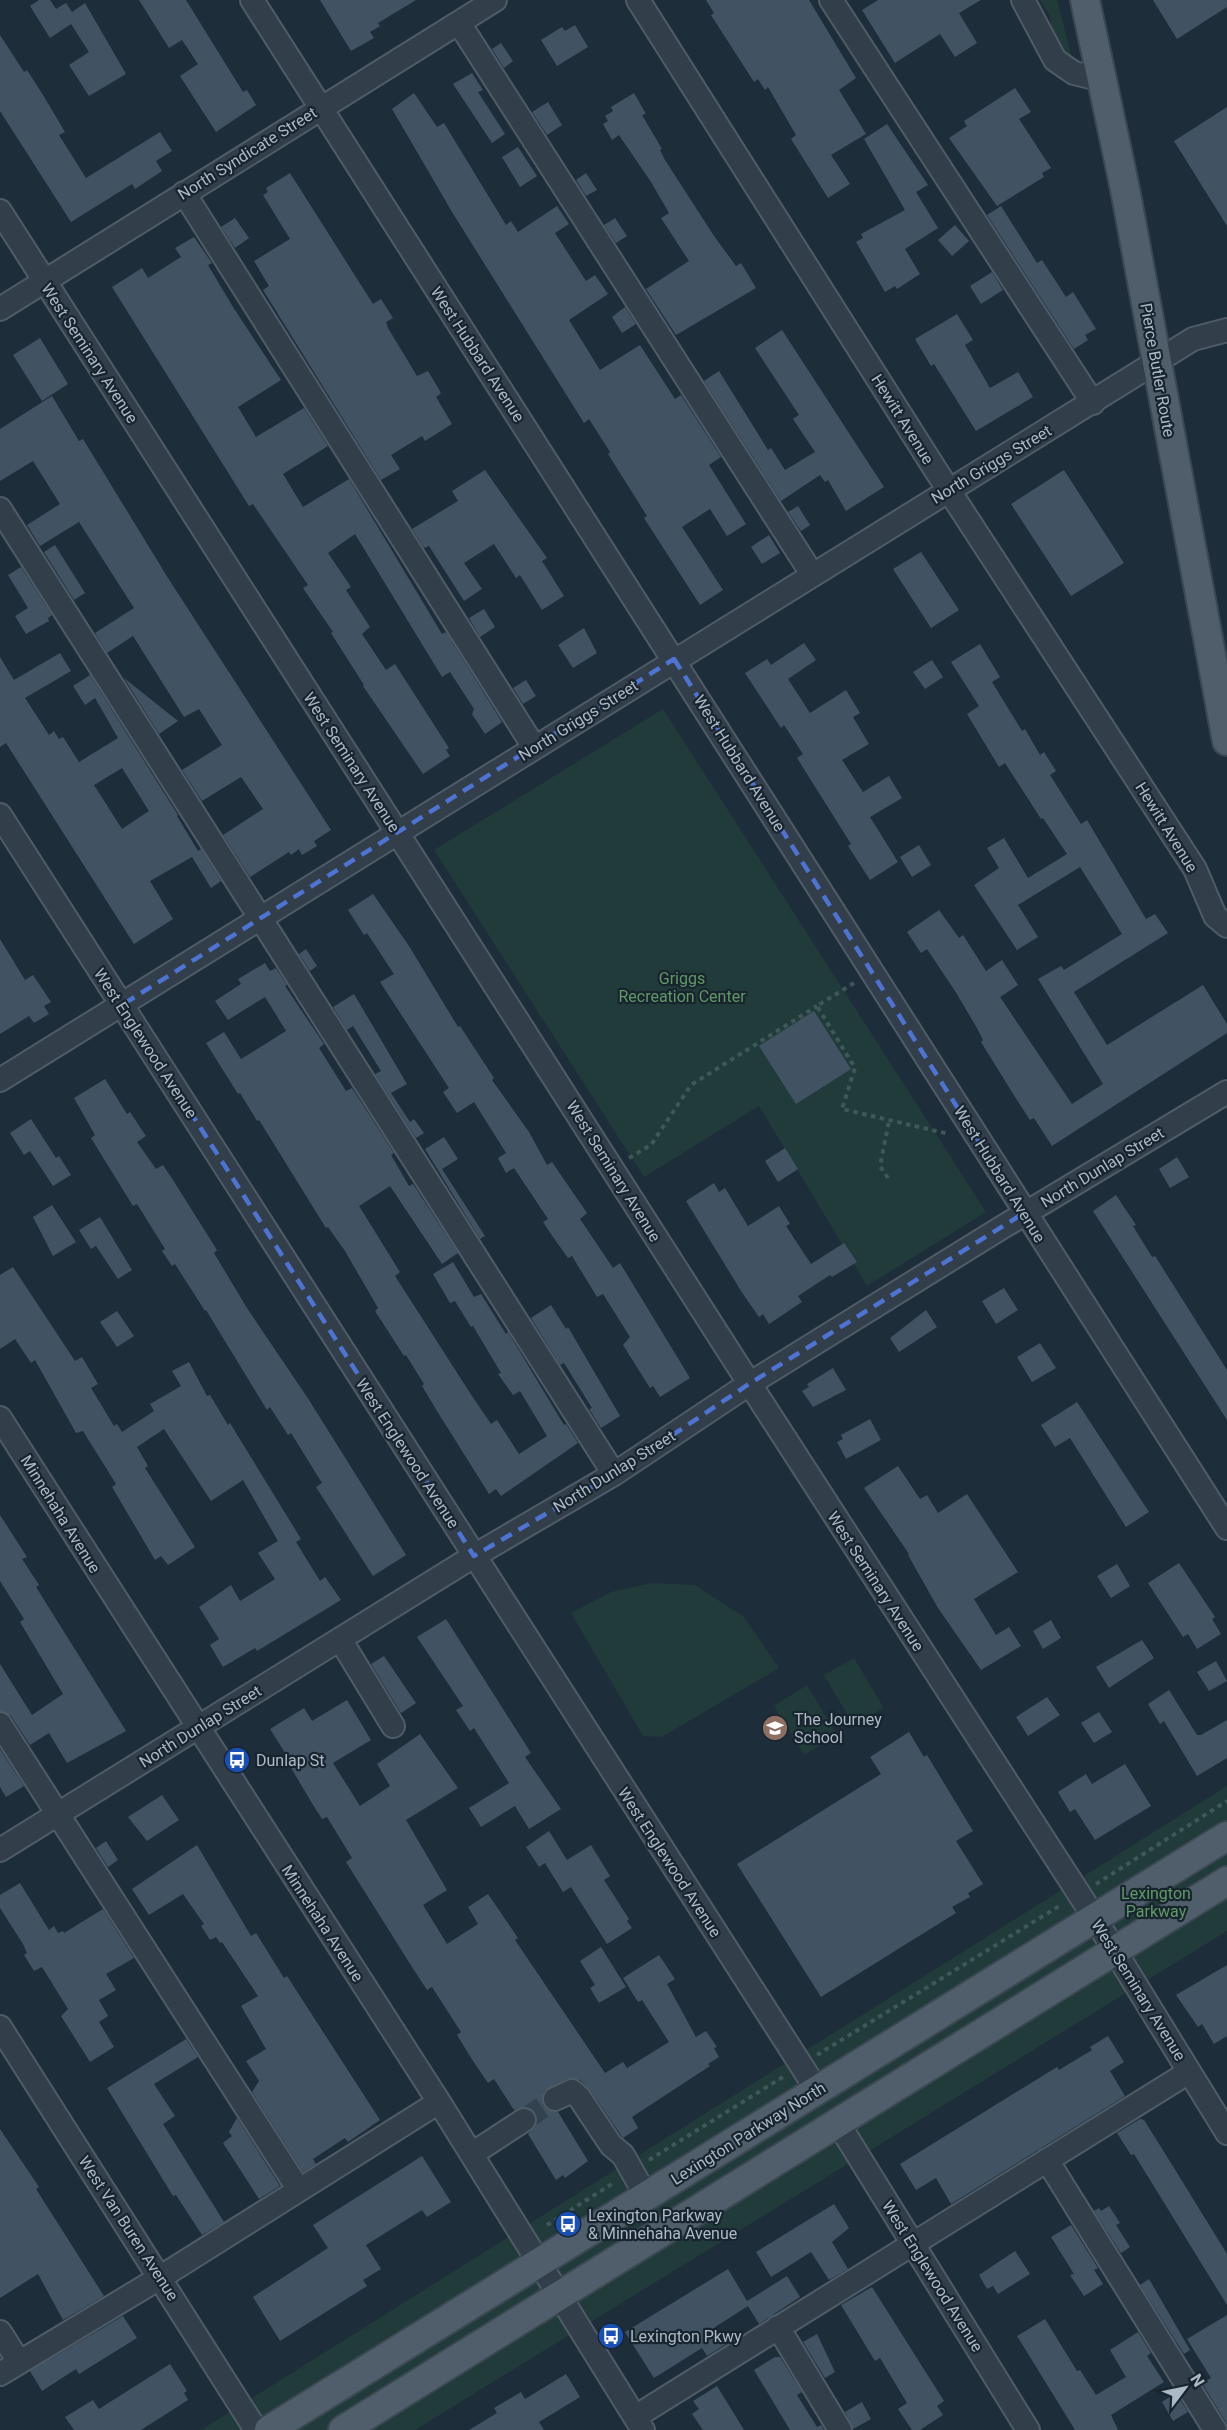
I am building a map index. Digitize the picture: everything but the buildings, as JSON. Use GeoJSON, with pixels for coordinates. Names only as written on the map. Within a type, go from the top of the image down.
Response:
{"type":"FeatureCollection","features":[{"type":"Feature","properties":{"kind":"main road","name":"Pierce Butler Route"},"geometry":{"type":"LineString","coordinates":[[1085,0],[1157,363],[1227,741]]}},
{"type":"Feature","properties":{"kind":"main road","name":"Lexington Parkway North"},"geometry":{"type":"LineString","coordinates":[[268,2430],[817,2090],[1086,1905],[1227,1836]]}},
{"type":"Feature","properties":{"kind":"main road"},"geometry":{"type":"LineString","coordinates":[[343,2430],[1227,1881]]}},
{"type":"Feature","properties":{"kind":"street","name":"West Hubbard Avenue"},"geometry":{"type":"LineString","coordinates":[[252,0],[1227,1528]]}},
{"type":"Feature","properties":{"kind":"street","name":"North Syndicate Street"},"geometry":{"type":"LineString","coordinates":[[0,309],[495,0]]}},
{"type":"Feature","properties":{"kind":"street","name":"Hewitt Avenue"},"geometry":{"type":"LineString","coordinates":[[638,0],[948,489],[1195,869],[1221,921]]}},
{"type":"Feature","properties":{"kind":"street"},"geometry":{"type":"LineString","coordinates":[[831,0],[1093,403]]}},
{"type":"Feature","properties":{"kind":"street"},"geometry":{"type":"LineString","coordinates":[[1023,0],[1055,60],[1064,68],[1102,80]]}},
{"type":"Feature","properties":{"kind":"street"},"geometry":{"type":"LineString","coordinates":[[459,23],[812,574]]}},
{"type":"Feature","properties":{"kind":"street"},"geometry":{"type":"LineString","coordinates":[[184,193],[534,747]]}},
{"type":"Feature","properties":{"kind":"street","name":"West Seminary Avenue"},"geometry":{"type":"LineString","coordinates":[[0,211],[749,1384],[1086,1905],[1189,2072],[1219,2101],[1227,2133]]}},
{"type":"Feature","properties":{"kind":"street","name":"North Griggs Street"},"geometry":{"type":"LineString","coordinates":[[0,1080],[260,920],[674,659],[948,489],[1093,403],[1193,339],[1227,330]]}},
{"type":"Feature","properties":{"kind":"street"},"geometry":{"type":"LineString","coordinates":[[0,509],[614,1474]]}},
{"type":"Feature","properties":{"kind":"street","name":"West Englewood Avenue"},"geometry":{"type":"LineString","coordinates":[[0,815],[817,2090]]}},
{"type":"Feature","properties":{"kind":"street","name":"North Dunlap Street"},"geometry":{"type":"LineString","coordinates":[[0,1850],[474,1556],[614,1474],[749,1384],[1024,1213],[1227,1092]]}},
{"type":"Feature","properties":{"kind":"street","name":"Minnehaha Avenue"},"geometry":{"type":"LineString","coordinates":[[0,1418],[472,2154],[639,2423]]}},
{"type":"Feature","properties":{"kind":"street"},"geometry":{"type":"LineString","coordinates":[[340,1639],[393,1726]]}},
{"type":"Feature","properties":{"kind":"street"},"geometry":{"type":"LineString","coordinates":[[0,1724],[299,2190]]}},
{"type":"Feature","properties":{"kind":"street","name":"West Van Buren Avenue"},"geometry":{"type":"LineString","coordinates":[[0,2027],[161,2277],[256,2430]]}},
{"type":"Feature","properties":{"kind":"street"},"geometry":{"type":"LineString","coordinates":[[639,2423],[778,2327],[1189,2072]]}},
{"type":"Feature","properties":{"kind":"street"},"geometry":{"type":"LineString","coordinates":[[555,2099],[572,2091],[579,2097],[632,2171],[646,2196]]}},
{"type":"Feature","properties":{"kind":"street"},"geometry":{"type":"LineString","coordinates":[[0,2332],[10,2368],[161,2277],[439,2103]]}},
{"type":"Feature","properties":{"kind":"street"},"geometry":{"type":"LineString","coordinates":[[472,2154],[524,2120]]}},
{"type":"Feature","properties":{"kind":"street","name":"West Englewood Avenue"},"geometry":{"type":"LineString","coordinates":[[838,2123],[1028,2430]]}},
{"type":"Feature","properties":{"kind":"street"},"geometry":{"type":"LineString","coordinates":[[1047,2160],[1215,2430]]}},
{"type":"Feature","properties":{"kind":"street"},"geometry":{"type":"LineString","coordinates":[[778,2327],[840,2430]]}},
{"type":"Feature","properties":{"kind":"path"},"geometry":{"type":"LineString","coordinates":[[613,1168],[651,1144],[691,1084],[872,972]]}},
{"type":"Feature","properties":{"kind":"path"},"geometry":{"type":"LineString","coordinates":[[817,1006],[855,1068],[842,1109],[978,1140]]}},
{"type":"Feature","properties":{"kind":"path"},"geometry":{"type":"LineString","coordinates":[[888,1178],[880,1166],[889,1121]]}},
{"type":"Feature","properties":{"kind":"path"},"geometry":{"type":"LineString","coordinates":[[548,2225],[801,2066],[1086,1905],[1227,1801]]}},
{"type":"Feature","properties":{"kind":"highlighted area"},"geometry":{"type":"Polygon","coordinates":[[[674,659],[1024,1213],[749,1384],[614,1474],[474,1556],[122,1005],[674,659]]]}},
{"type":"Feature","properties":{"kind":"green space"},"geometry":{"type":"Polygon","coordinates":[[[1040,0],[1057,0],[1072,58],[1066,59],[1053,42],[1050,16],[1040,0]]]}},
{"type":"Feature","properties":{"kind":"green space","name":"Griggs Recreation Center"},"geometry":{"type":"Polygon","coordinates":[[[663,709],[986,1212],[867,1286],[759,1106],[644,1177],[434,850],[663,709]]]}},
{"type":"Feature","properties":{"kind":"green space"},"geometry":{"type":"Polygon","coordinates":[[[652,1583],[695,1585],[744,1617],[779,1668],[662,1737],[643,1736],[571,1613],[611,1592],[652,1583]]]}},
{"type":"Feature","properties":{"kind":"green space"},"geometry":{"type":"Polygon","coordinates":[[[854,1658],[884,1708],[854,1726],[824,1675],[854,1658]]]}},
{"type":"Feature","properties":{"kind":"green space"},"geometry":{"type":"Polygon","coordinates":[[[807,1685],[837,1735],[804,1755],[774,1706],[807,1685]]]}},
{"type":"Feature","properties":{"kind":"green space","name":"Lexington Parkway"},"geometry":{"type":"Polygon","coordinates":[[[1227,1786],[1227,1931],[415,2430],[201,2430],[1227,1786]]]}},
{"type":"Feature","properties":{"kind":"tunnel"},"geometry":{"type":"LineString","coordinates":[[524,2120],[555,2099]]}},
{"type":"Feature","properties":{"kind":"place","name":"The Journey School"},"geometry":{"type":"Point","coordinates":[775,1728]}},
{"type":"Feature","properties":{"kind":"place","name":"Dunlap St"},"geometry":{"type":"Point","coordinates":[237,1760]}},
{"type":"Feature","properties":{"kind":"place","name":"Lexington Parkway & Minnehaha Avenue"},"geometry":{"type":"Point","coordinates":[568,2224]}},
{"type":"Feature","properties":{"kind":"place","name":"Lexington Pkwy"},"geometry":{"type":"Point","coordinates":[611,2336]}}]}
